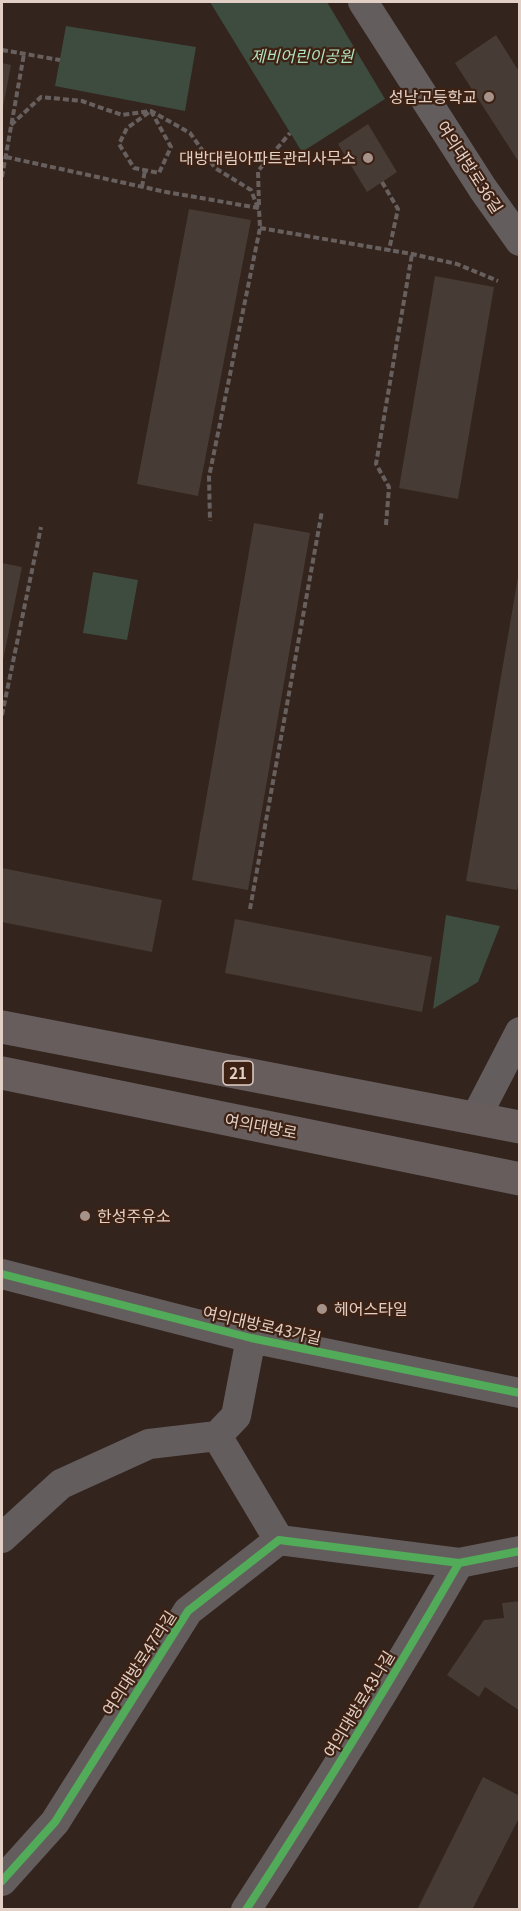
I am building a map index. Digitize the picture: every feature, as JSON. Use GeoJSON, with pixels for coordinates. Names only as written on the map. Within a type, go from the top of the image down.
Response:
{"type":"FeatureCollection","features":[{"type":"Feature","properties":{"kind":"main road","name":"21"},"geometry":{"type":"LineString","coordinates":[[2,1028],[519,1127]]}},
{"type":"Feature","properties":{"kind":"main road","name":"여의대방로"},"geometry":{"type":"LineString","coordinates":[[2,1074],[519,1179]]}},
{"type":"Feature","properties":{"kind":"main road"},"geometry":{"type":"LineString","coordinates":[[469,1168],[475,1119]]}},
{"type":"Feature","properties":{"kind":"street","name":"여의대방로36길"},"geometry":{"type":"LineString","coordinates":[[363,2],[519,241]]}},
{"type":"Feature","properties":{"kind":"street"},"geometry":{"type":"LineString","coordinates":[[475,1119],[519,1032]]}},
{"type":"Feature","properties":{"kind":"street","name":"여의대방로43가길"},"geometry":{"type":"LineString","coordinates":[[2,1274],[252,1338],[519,1393]]}},
{"type":"Feature","properties":{"kind":"street"},"geometry":{"type":"LineString","coordinates":[[2,1538],[61,1485],[149,1444],[217,1436],[236,1416],[252,1338]]}},
{"type":"Feature","properties":{"kind":"street"},"geometry":{"type":"LineString","coordinates":[[217,1436],[279,1540],[459,1563],[519,1551]]}},
{"type":"Feature","properties":{"kind":"street","name":"여의대방로47라길"},"geometry":{"type":"LineString","coordinates":[[2,1881],[55,1822],[188,1611],[279,1540]]}},
{"type":"Feature","properties":{"kind":"street","name":"여의대방로43나길"},"geometry":{"type":"LineString","coordinates":[[246,1910],[309,1814],[459,1563]]}},
{"type":"Feature","properties":{"kind":"path"},"geometry":{"type":"LineString","coordinates":[[2,50],[60,60]]}},
{"type":"Feature","properties":{"kind":"path"},"geometry":{"type":"LineString","coordinates":[[2,177],[24,54]]}},
{"type":"Feature","properties":{"kind":"path"},"geometry":{"type":"LineString","coordinates":[[11,125],[41,97],[82,101],[122,115],[151,111],[190,133],[215,168],[251,190],[259,208]]}},
{"type":"Feature","properties":{"kind":"path"},"geometry":{"type":"LineString","coordinates":[[151,111],[171,147],[159,173],[134,168],[119,144],[127,128],[151,111]]}},
{"type":"Feature","properties":{"kind":"path"},"geometry":{"type":"LineString","coordinates":[[210,521],[209,477],[260,228],[258,171],[290,133]]}},
{"type":"Feature","properties":{"kind":"path"},"geometry":{"type":"LineString","coordinates":[[6,157],[142,187],[259,208]]}},
{"type":"Feature","properties":{"kind":"path"},"geometry":{"type":"LineString","coordinates":[[142,187],[145,170]]}},
{"type":"Feature","properties":{"kind":"path"},"geometry":{"type":"LineString","coordinates":[[382,182],[398,209],[389,250]]}},
{"type":"Feature","properties":{"kind":"path"},"geometry":{"type":"LineString","coordinates":[[260,228],[457,264],[498,281]]}},
{"type":"Feature","properties":{"kind":"path"},"geometry":{"type":"LineString","coordinates":[[386,525],[389,487],[376,464],[412,254]]}},
{"type":"Feature","properties":{"kind":"path"},"geometry":{"type":"LineString","coordinates":[[250,909],[322,511]]}},
{"type":"Feature","properties":{"kind":"path"},"geometry":{"type":"LineString","coordinates":[[2,715],[41,527]]}},
{"type":"Feature","properties":{"kind":"green space","name":"제비어린이공원"},"geometry":{"type":"Polygon","coordinates":[[[210,2],[327,2],[385,99],[302,152],[210,2]]]}},
{"type":"Feature","properties":{"kind":"green space"},"geometry":{"type":"Polygon","coordinates":[[[66,26],[196,47],[185,111],[55,86],[66,26]]]}},
{"type":"Feature","properties":{"kind":"green space"},"geometry":{"type":"Polygon","coordinates":[[[93,572],[138,580],[127,640],[83,633],[93,572]]]}},
{"type":"Feature","properties":{"kind":"green space"},"geometry":{"type":"Polygon","coordinates":[[[446,915],[500,926],[478,982],[433,1009],[446,915]]]}},
{"type":"Feature","properties":{"kind":"building"},"geometry":{"type":"Polygon","coordinates":[[[496,35],[520,73],[520,164],[455,63],[496,35]]]}},
{"type":"Feature","properties":{"kind":"building"},"geometry":{"type":"Polygon","coordinates":[[[2,63],[11,65],[3,107],[2,106],[2,63]]]}},
{"type":"Feature","properties":{"kind":"building","name":"대방대림아파트관리사무소"},"geometry":{"type":"Polygon","coordinates":[[[368,124],[397,172],[367,192],[338,144],[368,124]]]}},
{"type":"Feature","properties":{"kind":"building"},"geometry":{"type":"Polygon","coordinates":[[[189,209],[251,220],[198,496],[137,484],[189,209]]]}},
{"type":"Feature","properties":{"kind":"building"},"geometry":{"type":"Polygon","coordinates":[[[435,276],[494,287],[458,499],[399,488],[435,276]]]}},
{"type":"Feature","properties":{"kind":"building"},"geometry":{"type":"Polygon","coordinates":[[[254,523],[310,533],[248,890],[192,880],[254,523]]]}},
{"type":"Feature","properties":{"kind":"building"},"geometry":{"type":"Polygon","coordinates":[[[2,563],[22,567],[3,660],[2,660],[2,563]]]}},
{"type":"Feature","properties":{"kind":"building"},"geometry":{"type":"Polygon","coordinates":[[[518,577],[520,877],[517,890],[466,881],[518,577]]]}},
{"type":"Feature","properties":{"kind":"building"},"geometry":{"type":"Polygon","coordinates":[[[2,868],[162,900],[152,952],[2,922],[2,868]]]}},
{"type":"Feature","properties":{"kind":"building"},"geometry":{"type":"Polygon","coordinates":[[[235,919],[432,957],[422,1012],[225,973],[235,919]]]}},
{"type":"Feature","properties":{"kind":"building"},"geometry":{"type":"Polygon","coordinates":[[[520,1601],[520,1711],[485,1687],[479,1697],[447,1675],[484,1620],[504,1618],[502,1603],[520,1601]]]}},
{"type":"Feature","properties":{"kind":"building"},"geometry":{"type":"Polygon","coordinates":[[[483,1777],[520,1796],[520,1816],[472,1910],[417,1910],[483,1777]]]}},
{"type":"Feature","properties":{"kind":"cycle path"},"geometry":{"type":"LineString","coordinates":[[2,1274],[251,1338],[520,1393]]}},
{"type":"Feature","properties":{"kind":"cycle path"},"geometry":{"type":"LineString","coordinates":[[2,1881],[55,1822],[188,1611],[279,1540],[459,1563]]}},
{"type":"Feature","properties":{"kind":"cycle path"},"geometry":{"type":"LineString","coordinates":[[246,1910],[355,1738],[459,1563],[520,1551]]}},
{"type":"Feature","properties":{"kind":"place","name":"성남고등학교"},"geometry":{"type":"Point","coordinates":[489,97]}},
{"type":"Feature","properties":{"kind":"place","name":"대방대림아파트관리사무소"},"geometry":{"type":"Point","coordinates":[368,158]}},
{"type":"Feature","properties":{"kind":"place","name":"한성주유소"},"geometry":{"type":"Point","coordinates":[85,1216]}},
{"type":"Feature","properties":{"kind":"place","name":"헤어스타일"},"geometry":{"type":"Point","coordinates":[322,1309]}}]}
